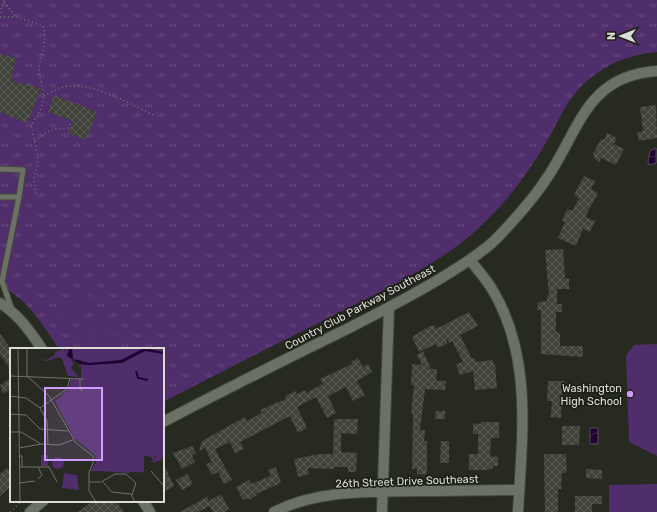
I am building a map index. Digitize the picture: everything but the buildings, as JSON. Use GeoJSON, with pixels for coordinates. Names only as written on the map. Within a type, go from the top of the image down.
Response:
{"type":"FeatureCollection","features":[{"type":"Feature","properties":{"kind":"street","name":"Country Club Parkway Southeast"},"geometry":{"type":"LineString","coordinates":[[164,421],[389,308],[429,286],[470,260],[498,237],[548,178],[580,120],[596,96],[620,79],[639,72],[657,71]]}},
{"type":"Feature","properties":{"kind":"street"},"geometry":{"type":"LineString","coordinates":[[470,260],[491,288],[501,306],[509,323],[518,356],[523,386],[518,512]]}},
{"type":"Feature","properties":{"kind":"street"},"geometry":{"type":"LineString","coordinates":[[0,303],[12,311],[28,327],[41,348]]}},
{"type":"Feature","properties":{"kind":"street"},"geometry":{"type":"LineString","coordinates":[[382,512],[389,308]]}},
{"type":"Feature","properties":{"kind":"street","name":"26th Street Drive Southeast"},"geometry":{"type":"LineString","coordinates":[[274,512],[303,500],[332,495],[383,492],[519,490]]}},
{"type":"Feature","properties":{"kind":"street"},"geometry":{"type":"LineString","coordinates":[[30,512],[42,502]]}},
{"type":"Feature","properties":{"kind":"street"},"geometry":{"type":"LineString","coordinates":[[144,502],[150,512]]}},
{"type":"Feature","properties":{"kind":"lane"},"geometry":{"type":"LineString","coordinates":[[0,169],[22,170],[1,282],[12,311]]}},
{"type":"Feature","properties":{"kind":"lane"},"geometry":{"type":"LineString","coordinates":[[0,197],[18,197]]}},
{"type":"Feature","properties":{"kind":"path"},"geometry":{"type":"LineString","coordinates":[[0,13],[4,1]]}},
{"type":"Feature","properties":{"kind":"path"},"geometry":{"type":"LineString","coordinates":[[4,1],[16,17]]}},
{"type":"Feature","properties":{"kind":"path"},"geometry":{"type":"LineString","coordinates":[[0,17],[16,17],[43,26],[45,32],[45,42],[38,71],[44,96],[41,112],[31,125],[38,159],[34,180],[36,194]]}},
{"type":"Feature","properties":{"kind":"path"},"geometry":{"type":"LineString","coordinates":[[44,96],[61,87],[93,88],[108,93],[156,116]]}},
{"type":"Feature","properties":{"kind":"path"},"geometry":{"type":"LineString","coordinates":[[35,141],[48,131],[56,127],[68,128],[71,123]]}},
{"type":"Feature","properties":{"kind":"path"},"geometry":{"type":"LineString","coordinates":[[10,512],[21,502]]}},
{"type":"Feature","properties":{"kind":"green space"},"geometry":{"type":"Polygon","coordinates":[[[0,0],[657,0],[657,52],[629,57],[616,62],[604,68],[582,85],[565,108],[528,171],[499,208],[474,232],[438,259],[398,283],[164,401],[164,348],[58,348],[34,313],[19,298],[0,286],[0,0]]]}},
{"type":"Feature","properties":{"kind":"green space"},"geometry":{"type":"Polygon","coordinates":[[[85,290],[93,302],[66,321],[57,308],[85,290]]]}},
{"type":"Feature","properties":{"kind":"green space"},"geometry":{"type":"Polygon","coordinates":[[[100,311],[108,324],[80,343],[72,330],[100,311]]]}},
{"type":"Feature","properties":{"kind":"green space"},"geometry":{"type":"Polygon","coordinates":[[[114,333],[122,345],[118,348],[91,348],[114,333]]]}},
{"type":"Feature","properties":{"kind":"green space"},"geometry":{"type":"Polygon","coordinates":[[[657,344],[657,456],[629,442],[626,355],[634,345],[657,344]]]}},
{"type":"Feature","properties":{"kind":"green space"},"geometry":{"type":"Polygon","coordinates":[[[657,484],[657,512],[609,512],[609,485],[657,484]]]}},
{"type":"Feature","properties":{"kind":"water"},"geometry":{"type":"Polygon","coordinates":[[[656,148],[656,163],[649,165],[648,162],[650,151],[656,148]]]}},
{"type":"Feature","properties":{"kind":"water"},"geometry":{"type":"Polygon","coordinates":[[[590,428],[598,428],[598,444],[590,444],[590,428]]]}},
{"type":"Feature","properties":{"kind":"place","name":"Washington High School"},"geometry":{"type":"Point","coordinates":[630,394]}}]}
